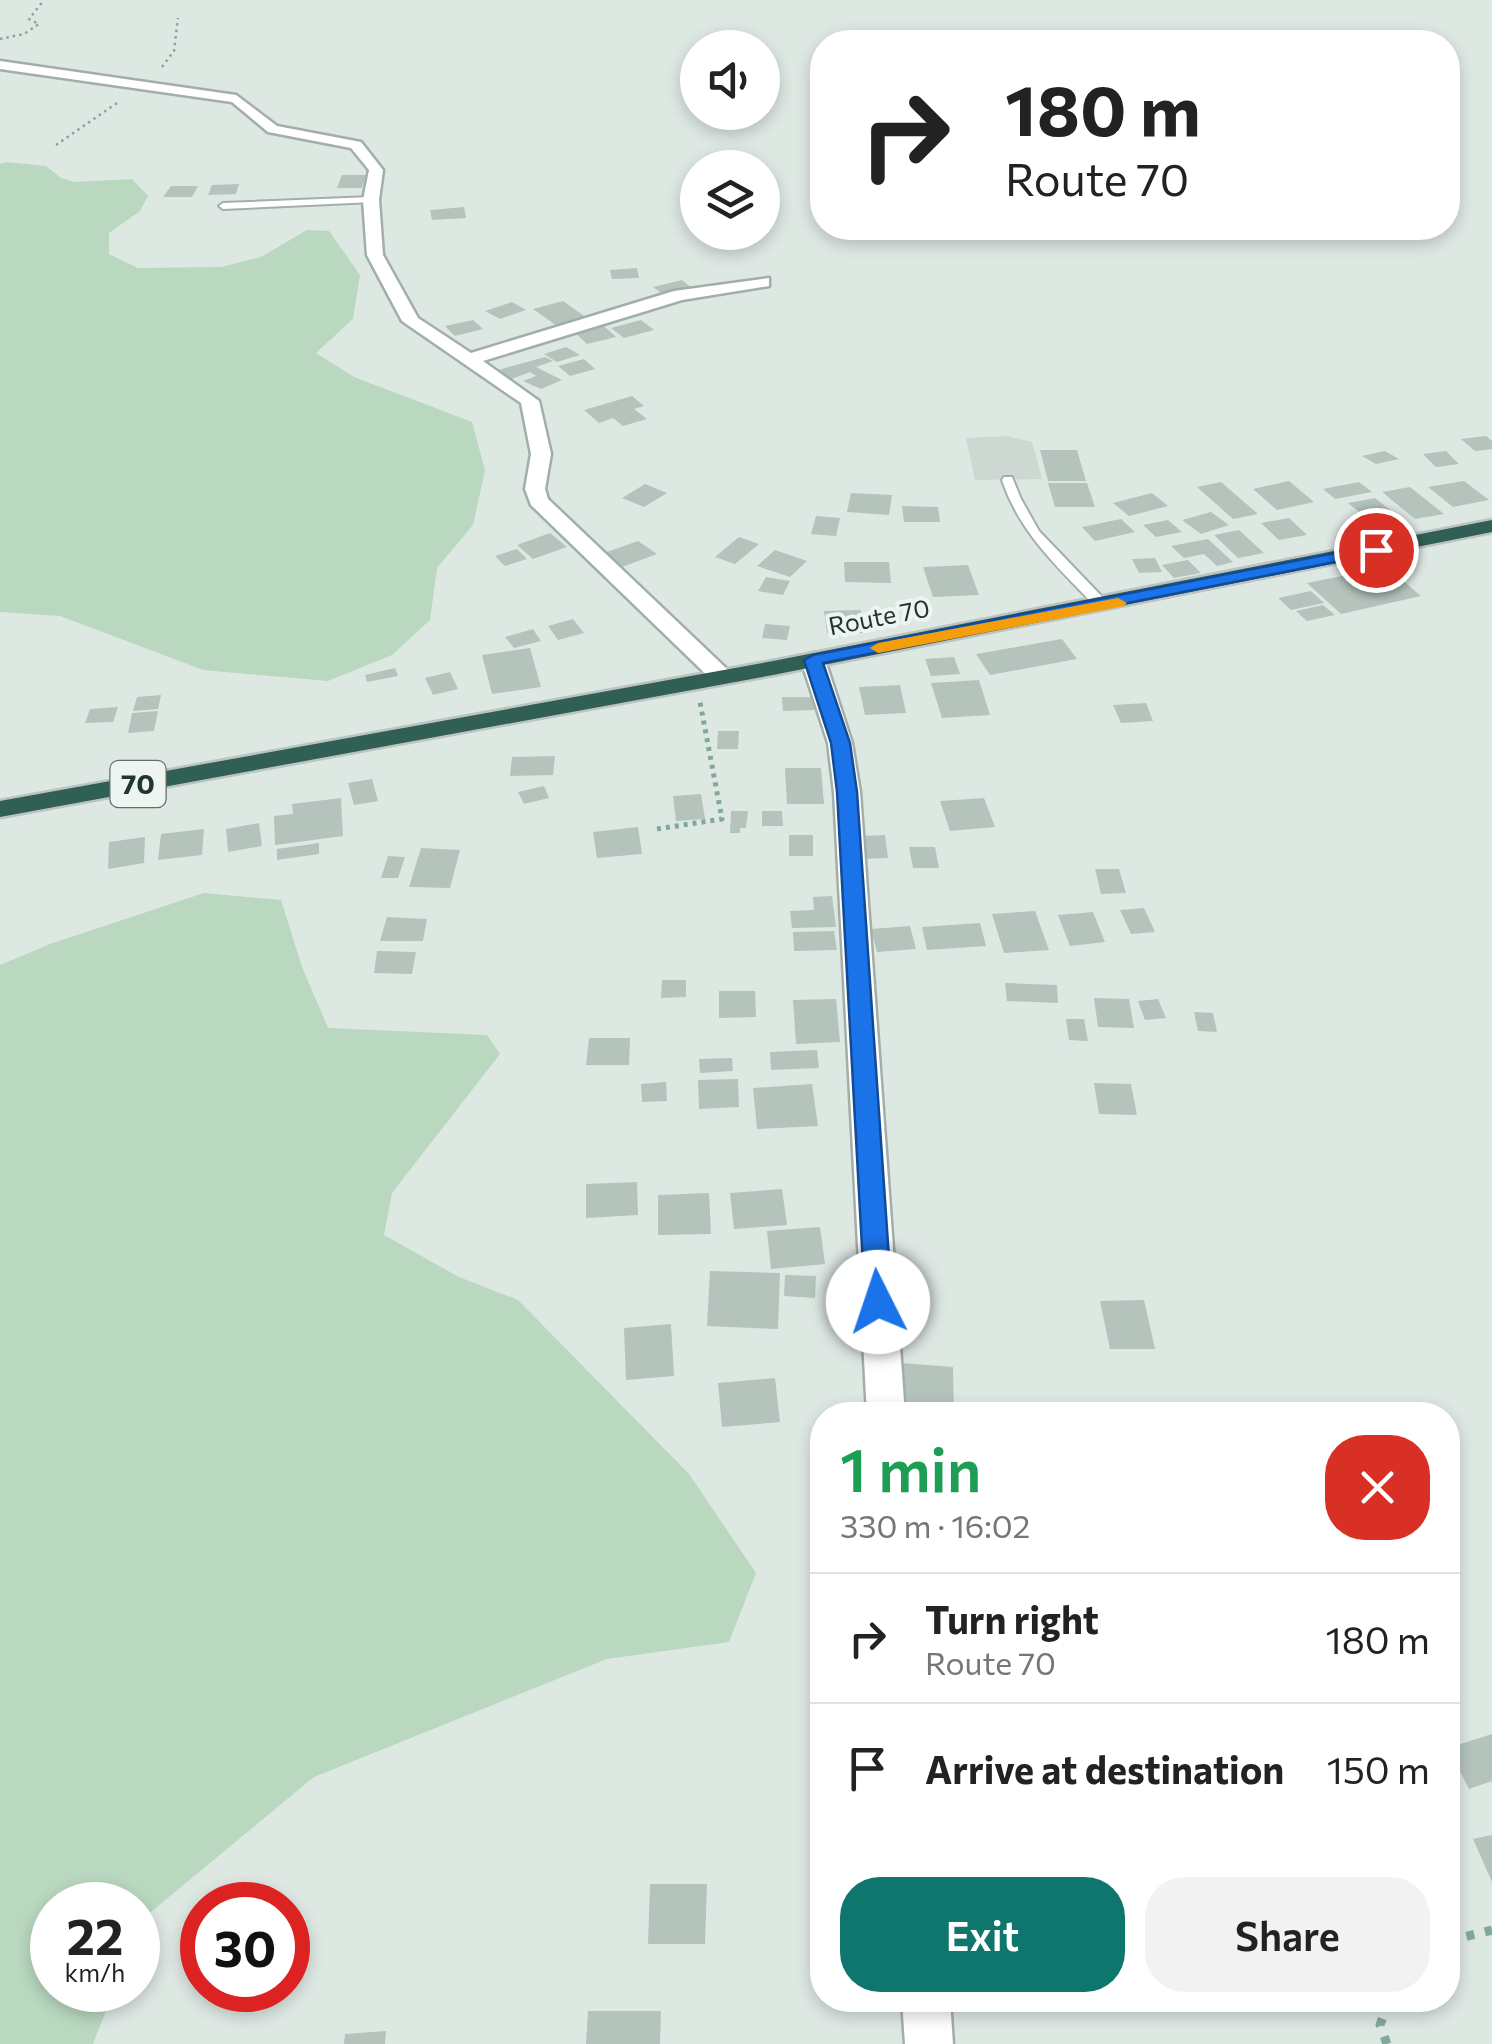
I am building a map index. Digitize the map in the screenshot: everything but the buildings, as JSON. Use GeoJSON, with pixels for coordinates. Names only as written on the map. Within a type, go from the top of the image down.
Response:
{"type":"FeatureCollection","features":[{"type":"Feature","properties":{"kind":"highway","name":"Route 70"},"geometry":{"type":"LineString","coordinates":[[0,809],[1104,606],[1492,526]]}},
{"type":"Feature","properties":{"kind":"highway","name":"Route 70"},"geometry":{"type":"LineString","coordinates":[[0,792],[119,774],[276,759]]}},
{"type":"Feature","properties":{"kind":"street"},"geometry":{"type":"LineString","coordinates":[[0,65],[236,99],[273,129],[356,145],[376,170],[371,200],[375,255],[411,320],[530,401],[541,454],[534,489],[538,500],[721,676]]}},
{"type":"Feature","properties":{"kind":"street"},"geometry":{"type":"LineString","coordinates":[[470,360],[680,295],[763,282]]}},
{"type":"Feature","properties":{"kind":"street"},"geometry":{"type":"LineString","coordinates":[[813,660],[840,743],[847,792],[885,1402]]}},
{"type":"Feature","properties":{"kind":"street"},"geometry":{"type":"LineString","coordinates":[[927,2012],[929,2044]]}},
{"type":"Feature","properties":{"kind":"lane"},"geometry":{"type":"LineString","coordinates":[[222,206],[371,200]]}},
{"type":"Feature","properties":{"kind":"lane"},"geometry":{"type":"LineString","coordinates":[[1008,480],[1016,507],[1038,538],[1104,606]]}},
{"type":"Feature","properties":{"kind":"path"},"geometry":{"type":"LineString","coordinates":[[0,39],[32,30],[39,24],[28,18],[44,0]]}},
{"type":"Feature","properties":{"kind":"path"},"geometry":{"type":"LineString","coordinates":[[56,145],[144,84],[174,51],[178,18]]}},
{"type":"Feature","properties":{"kind":"path"},"geometry":{"type":"LineString","coordinates":[[657,829],[722,820],[695,681]]}},
{"type":"Feature","properties":{"kind":"path"},"geometry":{"type":"LineString","coordinates":[[1460,1938],[1492,1930]]}},
{"type":"Feature","properties":{"kind":"path"},"geometry":{"type":"LineString","coordinates":[[1385,2012],[1380,2025],[1387,2044]]}},
{"type":"Feature","properties":{"kind":"shaded area"},"geometry":{"type":"Polygon","coordinates":[[[1007,436],[1032,442],[1042,479],[975,480],[966,438],[1007,436]]]}},
{"type":"Feature","properties":{"kind":"green space"},"geometry":{"type":"Polygon","coordinates":[[[0,164],[46,166],[74,182],[132,179],[148,196],[140,211],[109,233],[109,254],[138,268],[221,267],[261,257],[307,230],[329,231],[360,275],[353,319],[316,353],[354,377],[472,422],[485,470],[473,525],[437,568],[430,620],[392,655],[328,681],[203,670],[60,616],[0,612],[0,164]]]}},
{"type":"Feature","properties":{"kind":"green space"},"geometry":{"type":"Polygon","coordinates":[[[204,893],[281,900],[302,967],[328,1028],[487,1035],[500,1054],[392,1193],[384,1235],[459,1277],[518,1300],[689,1474],[756,1573],[729,1642],[607,1659],[314,1777],[187,1882],[180,1882],[180,1888],[160,1904],[160,1882],[30,1882],[30,2012],[105,2012],[93,2044],[0,2044],[0,965],[50,944],[204,893]]]}},
{"type":"Feature","properties":{"kind":"slow traffic"},"geometry":{"type":"LineString","coordinates":[[878,648],[1118,603]]}},
{"type":"Feature","properties":{"kind":"route"},"geometry":{"type":"LineString","coordinates":[[878,1302],[847,792],[840,743],[813,660],[1376,550]]}}]}
